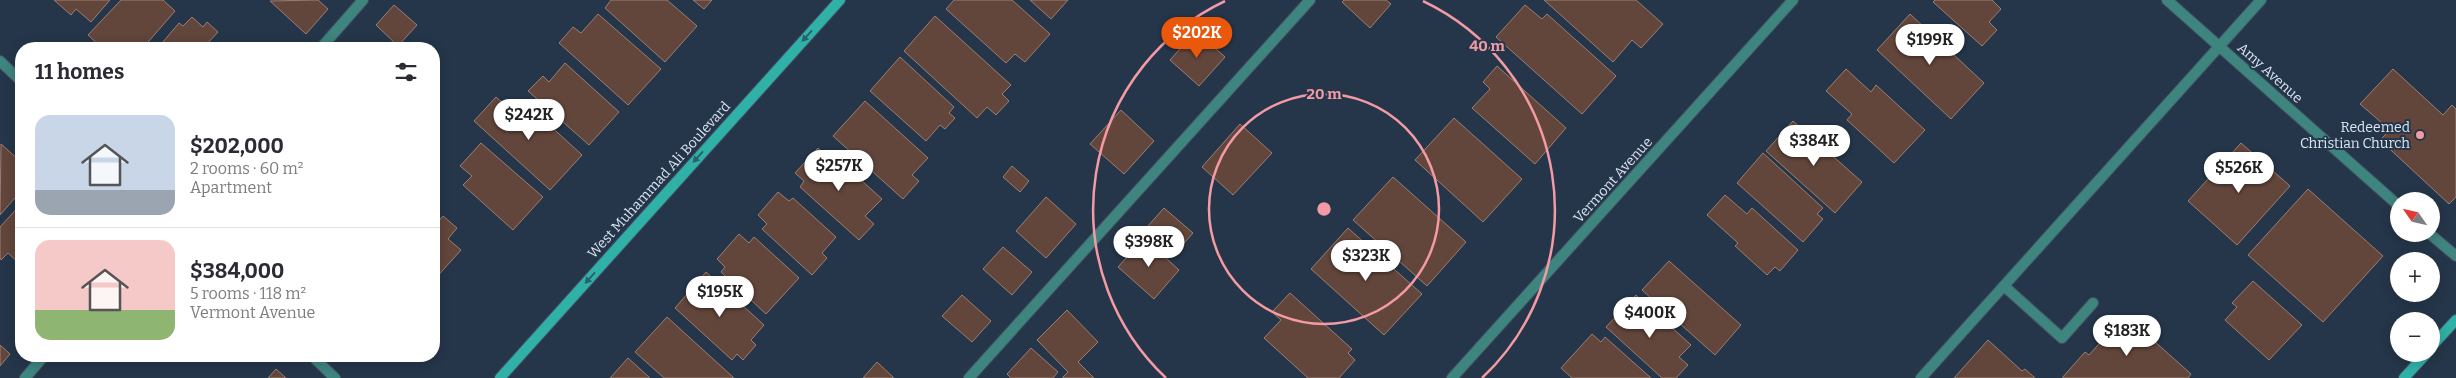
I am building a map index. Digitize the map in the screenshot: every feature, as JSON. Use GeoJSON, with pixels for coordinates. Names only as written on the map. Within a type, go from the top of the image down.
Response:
{"type":"FeatureCollection","features":[{"type":"Feature","properties":{"kind":"street"},"geometry":{"type":"LineString","coordinates":[[326,42],[362,0]]}},
{"type":"Feature","properties":{"kind":"street","name":"West Muhammad Ali Boulevard"},"geometry":{"type":"LineString","coordinates":[[500,378],[840,0]]}},
{"type":"Feature","properties":{"kind":"street"},"geometry":{"type":"LineString","coordinates":[[969,378],[1310,0]]}},
{"type":"Feature","properties":{"kind":"street","name":"Vermont Avenue"},"geometry":{"type":"LineString","coordinates":[[1452,378],[1793,0]]}},
{"type":"Feature","properties":{"kind":"street","name":"Amy Avenue"},"geometry":{"type":"LineString","coordinates":[[2167,0],[2390,198]]}},
{"type":"Feature","properties":{"kind":"street"},"geometry":{"type":"LineString","coordinates":[[1921,378],[2261,0]]}},
{"type":"Feature","properties":{"kind":"street"},"geometry":{"type":"LineString","coordinates":[[0,61],[15,75]]}},
{"type":"Feature","properties":{"kind":"street"},"geometry":{"type":"LineString","coordinates":[[2439,242],[2456,256]]}},
{"type":"Feature","properties":{"kind":"street"},"geometry":{"type":"LineString","coordinates":[[2004,286],[2062,338],[2093,303]]}},
{"type":"Feature","properties":{"kind":"street"},"geometry":{"type":"LineString","coordinates":[[2440,337],[2456,320]]}},
{"type":"Feature","properties":{"kind":"street"},"geometry":{"type":"LineString","coordinates":[[25,378],[39,362]]}},
{"type":"Feature","properties":{"kind":"street"},"geometry":{"type":"LineString","coordinates":[[318,362],[335,378]]}},
{"type":"Feature","properties":{"kind":"street"},"geometry":{"type":"LineString","coordinates":[[2404,378],[2419,362]]}},
{"type":"Feature","properties":{"kind":"building"},"geometry":{"type":"Polygon","coordinates":[[[54,0],[110,0],[91,22],[76,9],[71,15],[54,0]]]}},
{"type":"Feature","properties":{"kind":"building"},"geometry":{"type":"Polygon","coordinates":[[[121,0],[163,0],[175,11],[148,42],[96,42],[88,35],[121,0]]]}},
{"type":"Feature","properties":{"kind":"building"},"geometry":{"type":"Polygon","coordinates":[[[318,0],[328,9],[306,34],[270,1],[318,0]]]}},
{"type":"Feature","properties":{"kind":"building"},"geometry":{"type":"Polygon","coordinates":[[[611,0],[667,0],[697,26],[665,62],[605,8],[611,0]]]}},
{"type":"Feature","properties":{"kind":"building"},"geometry":{"type":"Polygon","coordinates":[[[693,0],[712,0],[704,9],[693,0]]]}},
{"type":"Feature","properties":{"kind":"building"},"geometry":{"type":"Polygon","coordinates":[[[954,0],[1012,0],[1050,34],[1025,62],[1015,54],[1006,63],[946,9],[954,0]]]}},
{"type":"Feature","properties":{"kind":"building"},"geometry":{"type":"Polygon","coordinates":[[[1030,0],[1068,0],[1051,19],[1030,0]]]}},
{"type":"Feature","properties":{"kind":"building"},"geometry":{"type":"Polygon","coordinates":[[[1344,0],[1386,0],[1391,4],[1370,28],[1342,2],[1344,0]]]}},
{"type":"Feature","properties":{"kind":"building"},"geometry":{"type":"Polygon","coordinates":[[[1544,0],[1636,0],[1663,24],[1641,48],[1632,40],[1613,62],[1544,0]]]}},
{"type":"Feature","properties":{"kind":"building"},"geometry":{"type":"Polygon","coordinates":[[[1935,0],[1992,0],[2001,9],[1989,22],[1997,30],[1982,46],[1933,2],[1935,0]]]}},
{"type":"Feature","properties":{"kind":"building"},"geometry":{"type":"Polygon","coordinates":[[[394,5],[417,25],[402,42],[394,42],[376,25],[394,5]]]}},
{"type":"Feature","properties":{"kind":"building"},"geometry":{"type":"Polygon","coordinates":[[[1525,5],[1542,19],[1547,14],[1616,76],[1582,114],[1496,37],[1525,5]]]}},
{"type":"Feature","properties":{"kind":"building"},"geometry":{"type":"Polygon","coordinates":[[[598,14],[661,69],[628,105],[559,43],[573,27],[581,33],[598,14]]]}},
{"type":"Feature","properties":{"kind":"building"},"geometry":{"type":"Polygon","coordinates":[[[1910,14],[1984,83],[1951,119],[1877,50],[1910,14]]]}},
{"type":"Feature","properties":{"kind":"building"},"geometry":{"type":"Polygon","coordinates":[[[935,16],[1011,85],[1002,94],[1009,101],[996,115],[987,107],[977,118],[904,51],[935,16]]]}},
{"type":"Feature","properties":{"kind":"building"},"geometry":{"type":"Polygon","coordinates":[[[192,17],[203,27],[207,22],[218,32],[209,42],[163,42],[179,23],[183,26],[192,17]]]}},
{"type":"Feature","properties":{"kind":"building"},"geometry":{"type":"Polygon","coordinates":[[[1196,31],[1225,57],[1199,86],[1170,60],[1196,31]]]}},
{"type":"Feature","properties":{"kind":"building"},"geometry":{"type":"Polygon","coordinates":[[[900,57],[954,107],[949,113],[955,118],[945,129],[940,125],[926,141],[870,91],[900,57]]]}},
{"type":"Feature","properties":{"kind":"building"},"geometry":{"type":"Polygon","coordinates":[[[565,63],[619,112],[589,145],[528,91],[543,76],[549,82],[565,63]]]}},
{"type":"Feature","properties":{"kind":"building"},"geometry":{"type":"Polygon","coordinates":[[[1497,66],[1566,128],[1535,164],[1472,108],[1490,89],[1483,82],[1497,66]]]}},
{"type":"Feature","properties":{"kind":"building"},"geometry":{"type":"Polygon","coordinates":[[[1846,69],[1871,92],[1876,85],[1925,130],[1894,163],[1847,120],[1852,114],[1826,91],[1846,69]]]}},
{"type":"Feature","properties":{"kind":"building","name":"Redeemed Christian Church"},"geometry":{"type":"Polygon","coordinates":[[[2393,69],[2443,115],[2452,105],[2456,109],[2456,197],[2449,204],[2440,196],[2440,192],[2436,192],[2380,140],[2390,130],[2360,104],[2393,69]]]}},
{"type":"Feature","properties":{"kind":"building"},"geometry":{"type":"Polygon","coordinates":[[[496,97],[512,111],[522,100],[582,155],[550,190],[474,121],[496,97]]]}},
{"type":"Feature","properties":{"kind":"building"},"geometry":{"type":"Polygon","coordinates":[[[865,101],[928,158],[912,175],[919,181],[903,199],[833,136],[865,101]]]}},
{"type":"Feature","properties":{"kind":"building"},"geometry":{"type":"Polygon","coordinates":[[[1121,110],[1154,141],[1124,174],[1090,144],[1121,110]]]}},
{"type":"Feature","properties":{"kind":"building"},"geometry":{"type":"Polygon","coordinates":[[[1454,118],[1522,179],[1483,222],[1415,160],[1454,118]]]}},
{"type":"Feature","properties":{"kind":"building"},"geometry":{"type":"Polygon","coordinates":[[[1793,121],[1862,182],[1835,213],[1766,151],[1793,121]]]}},
{"type":"Feature","properties":{"kind":"building"},"geometry":{"type":"Polygon","coordinates":[[[1240,124],[1272,153],[1233,195],[1202,167],[1240,124]]]}},
{"type":"Feature","properties":{"kind":"building"},"geometry":{"type":"Polygon","coordinates":[[[481,143],[543,197],[513,230],[463,185],[472,176],[460,166],[481,143]]]}},
{"type":"Feature","properties":{"kind":"building"},"geometry":{"type":"Polygon","coordinates":[[[2241,143],[2290,186],[2237,245],[2188,201],[2241,143]]]}},
{"type":"Feature","properties":{"kind":"building"},"geometry":{"type":"Polygon","coordinates":[[[1,144],[15,157],[15,198],[0,215],[1,144]]]}},
{"type":"Feature","properties":{"kind":"building"},"geometry":{"type":"Polygon","coordinates":[[[818,148],[828,158],[832,154],[882,199],[865,216],[874,224],[859,240],[800,187],[804,181],[795,173],[818,148]]]}},
{"type":"Feature","properties":{"kind":"building"},"geometry":{"type":"Polygon","coordinates":[[[1763,153],[1823,208],[1817,214],[1823,219],[1803,242],[1737,183],[1763,153]]]}},
{"type":"Feature","properties":{"kind":"building"},"geometry":{"type":"Polygon","coordinates":[[[1012,166],[1029,181],[1020,192],[1003,177],[1012,166]]]}},
{"type":"Feature","properties":{"kind":"building"},"geometry":{"type":"Polygon","coordinates":[[[1393,177],[1466,242],[1427,286],[1353,220],[1393,177]]]}},
{"type":"Feature","properties":{"kind":"building"},"geometry":{"type":"Polygon","coordinates":[[[2308,189],[2383,256],[2323,322],[2248,255],[2308,189]]]}},
{"type":"Feature","properties":{"kind":"building"},"geometry":{"type":"Polygon","coordinates":[[[778,192],[789,201],[793,198],[836,237],[822,253],[827,258],[812,275],[762,229],[767,224],[758,215],[778,192]]]}},
{"type":"Feature","properties":{"kind":"building"},"geometry":{"type":"Polygon","coordinates":[[[1725,195],[1747,214],[1752,208],[1798,250],[1780,271],[1775,267],[1767,275],[1735,246],[1738,243],[1707,215],[1725,195]]]}},
{"type":"Feature","properties":{"kind":"building"},"geometry":{"type":"Polygon","coordinates":[[[1046,197],[1076,224],[1046,258],[1016,231],[1046,197]]]}},
{"type":"Feature","properties":{"kind":"building"},"geometry":{"type":"Polygon","coordinates":[[[1164,208],[1193,233],[1176,252],[1147,227],[1164,208]]]}},
{"type":"Feature","properties":{"kind":"building"},"geometry":{"type":"Polygon","coordinates":[[[15,211],[15,259],[8,253],[1,260],[0,258],[0,227],[15,211]]]}},
{"type":"Feature","properties":{"kind":"building"},"geometry":{"type":"Polygon","coordinates":[[[443,216],[457,228],[448,239],[461,250],[440,273],[440,219],[443,216]]]}},
{"type":"Feature","properties":{"kind":"building"},"geometry":{"type":"Polygon","coordinates":[[[1348,228],[1422,294],[1384,335],[1311,269],[1348,228]]]}},
{"type":"Feature","properties":{"kind":"building"},"geometry":{"type":"Polygon","coordinates":[[[739,234],[749,243],[754,237],[799,278],[766,314],[721,272],[725,267],[717,259],[739,234]]]}},
{"type":"Feature","properties":{"kind":"building"},"geometry":{"type":"Polygon","coordinates":[[[1144,238],[1179,270],[1154,299],[1118,267],[1144,238]]]}},
{"type":"Feature","properties":{"kind":"building"},"geometry":{"type":"Polygon","coordinates":[[[1003,247],[1032,272],[1012,295],[983,269],[1003,247]]]}},
{"type":"Feature","properties":{"kind":"building"},"geometry":{"type":"Polygon","coordinates":[[[1669,261],[1741,325],[1715,355],[1642,290],[1669,261]]]}},
{"type":"Feature","properties":{"kind":"building"},"geometry":{"type":"Polygon","coordinates":[[[706,272],[764,325],[751,340],[756,345],[743,360],[737,354],[732,360],[675,308],[706,272]]]}},
{"type":"Feature","properties":{"kind":"building"},"geometry":{"type":"Polygon","coordinates":[[[2253,281],[2302,325],[2269,360],[2225,320],[2237,307],[2232,303],[2253,281]]]}},
{"type":"Feature","properties":{"kind":"building"},"geometry":{"type":"Polygon","coordinates":[[[1290,293],[1352,349],[1348,353],[1355,360],[1339,378],[1308,378],[1264,338],[1281,320],[1272,312],[1290,293]]]}},
{"type":"Feature","properties":{"kind":"building"},"geometry":{"type":"Polygon","coordinates":[[[962,295],[991,321],[972,342],[942,316],[962,295]]]}},
{"type":"Feature","properties":{"kind":"building"},"geometry":{"type":"Polygon","coordinates":[[[1636,295],[1691,345],[1679,357],[1688,365],[1676,378],[1662,378],[1606,327],[1636,295]]]}},
{"type":"Feature","properties":{"kind":"building"},"geometry":{"type":"Polygon","coordinates":[[[1067,310],[1098,342],[1078,362],[1094,378],[1062,378],[1068,372],[1037,340],[1067,310]]]}},
{"type":"Feature","properties":{"kind":"building"},"geometry":{"type":"Polygon","coordinates":[[[2125,315],[2191,374],[2188,378],[2062,378],[2085,352],[2089,355],[2125,315]]]}},
{"type":"Feature","properties":{"kind":"building"},"geometry":{"type":"Polygon","coordinates":[[[667,317],[734,378],[664,378],[635,352],[667,317]]]}},
{"type":"Feature","properties":{"kind":"building"},"geometry":{"type":"Polygon","coordinates":[[[1592,334],[1601,342],[1605,337],[1651,378],[1572,378],[1561,368],[1592,334]]]}},
{"type":"Feature","properties":{"kind":"building"},"geometry":{"type":"Polygon","coordinates":[[[1988,340],[2022,371],[2025,369],[2035,378],[1954,378],[1988,340]]]}},
{"type":"Feature","properties":{"kind":"building"},"geometry":{"type":"Polygon","coordinates":[[[0,345],[10,354],[0,366],[0,345]]]}},
{"type":"Feature","properties":{"kind":"building"},"geometry":{"type":"Polygon","coordinates":[[[1031,348],[1058,372],[1053,378],[1011,378],[1007,374],[1031,348]]]}},
{"type":"Feature","properties":{"kind":"building"},"geometry":{"type":"Polygon","coordinates":[[[628,358],[650,378],[610,378],[628,358]]]}},
{"type":"Feature","properties":{"kind":"building"},"geometry":{"type":"Polygon","coordinates":[[[877,362],[894,378],[863,378],[877,362]]]}},
{"type":"Feature","properties":{"kind":"building"},"geometry":{"type":"Polygon","coordinates":[[[276,369],[286,378],[268,378],[276,369]]]}},
{"type":"Feature","properties":{"kind":"place","name":"Redeemed Christian Church"},"geometry":{"type":"Point","coordinates":[2420,135]}}]}
